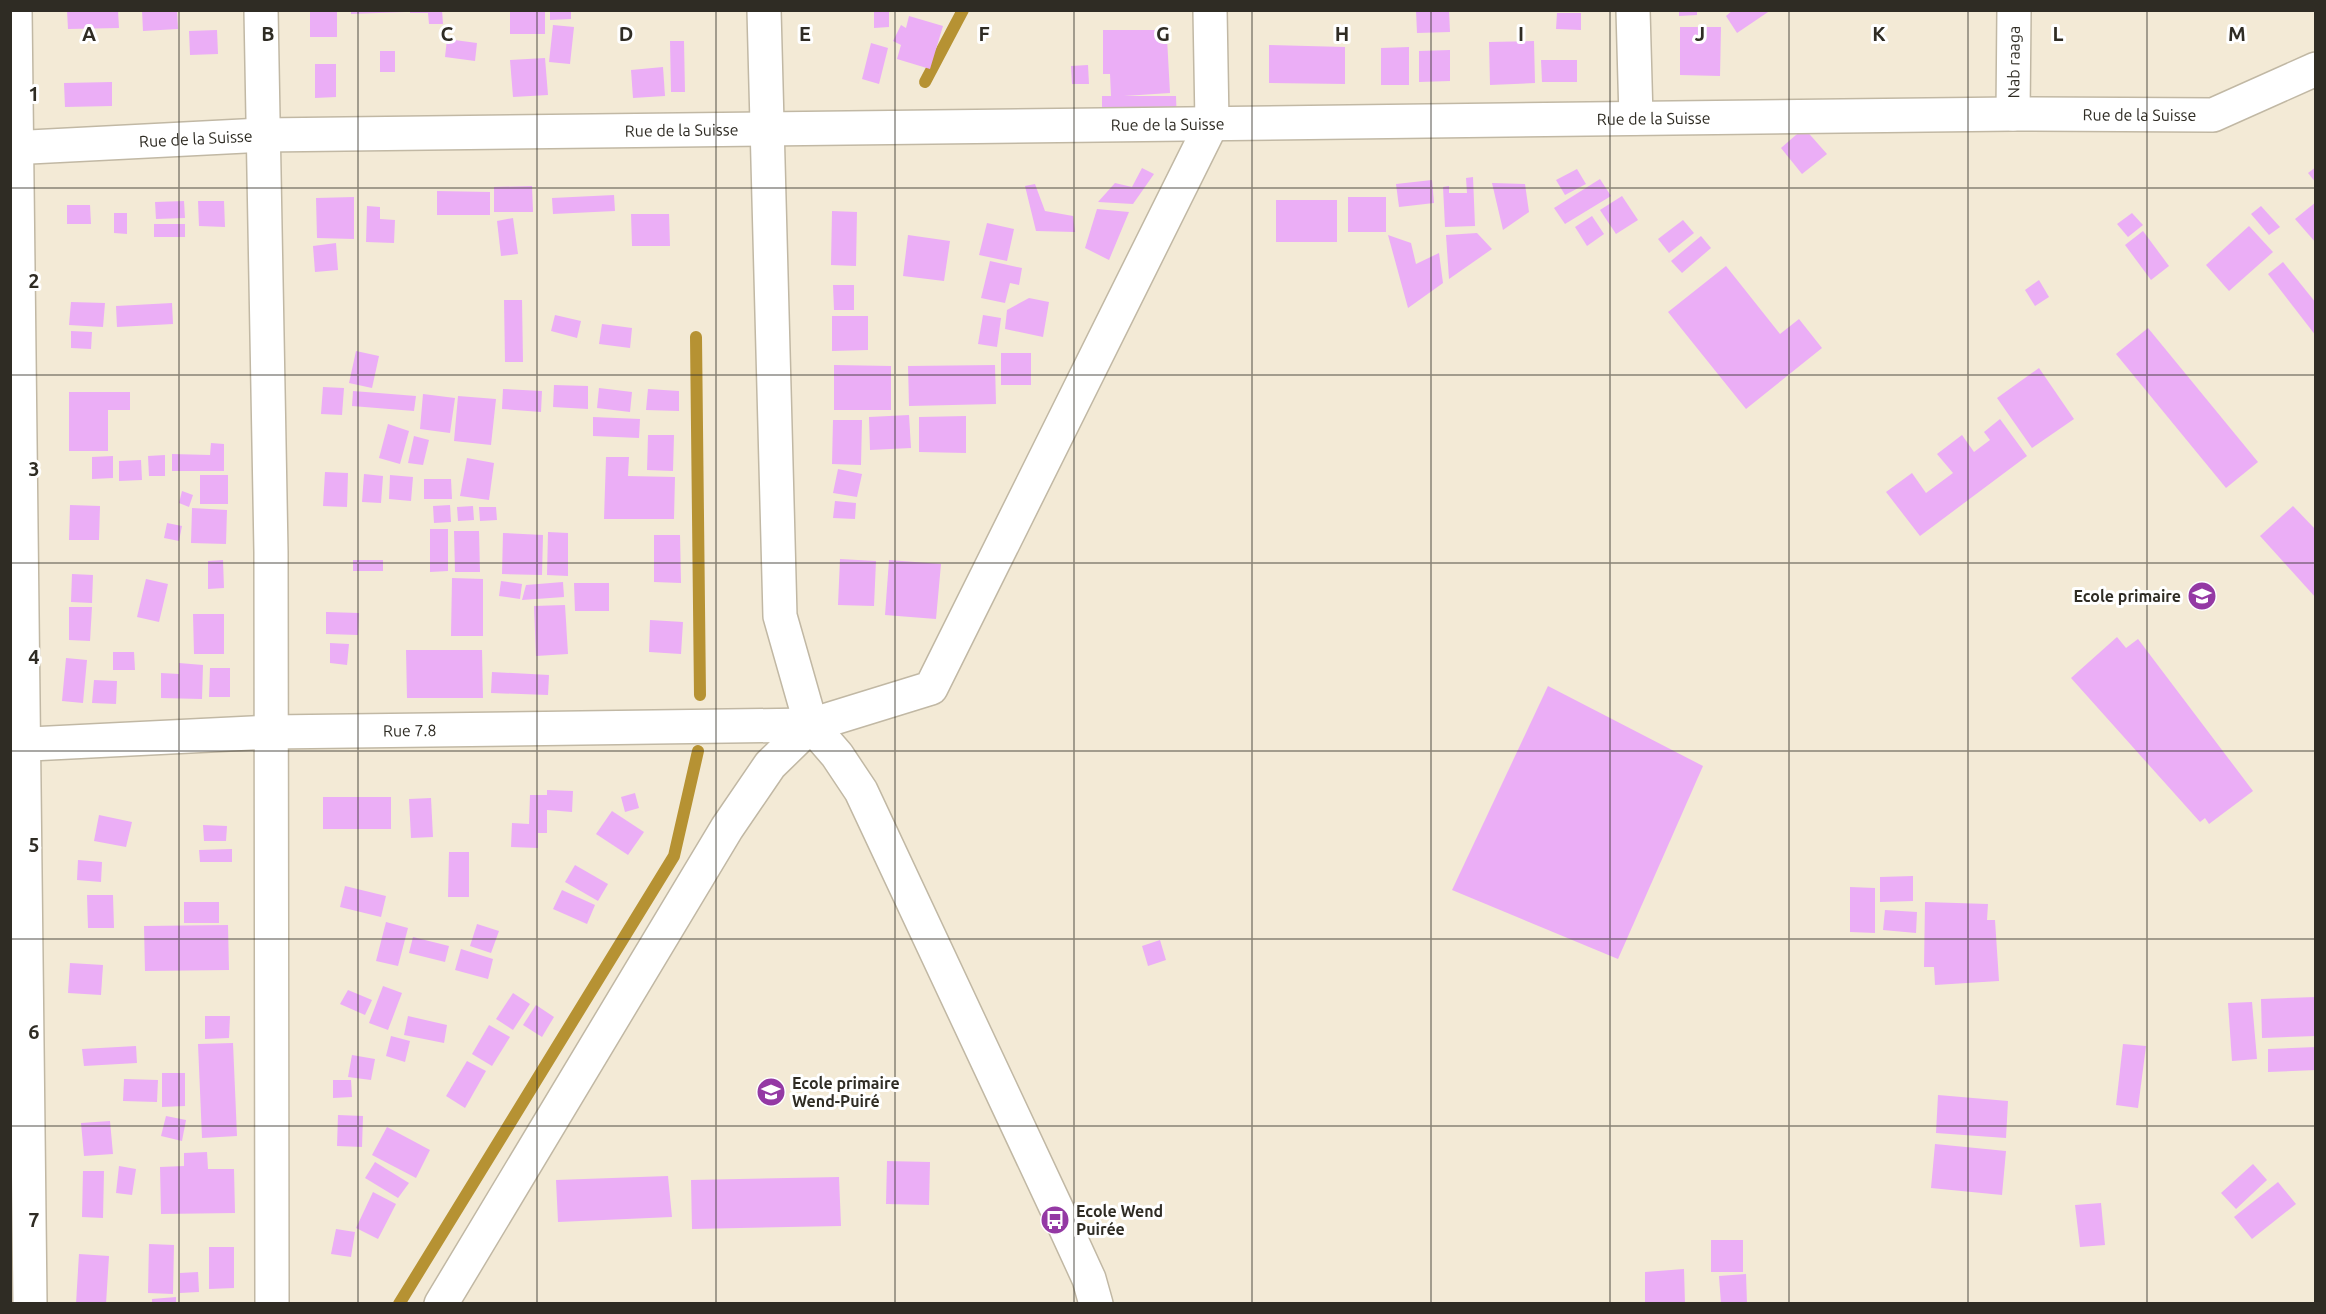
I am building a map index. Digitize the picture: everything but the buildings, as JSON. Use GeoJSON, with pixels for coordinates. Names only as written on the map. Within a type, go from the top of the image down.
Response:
{"type":"FeatureCollection","features":[{"type":"Feature","properties":{"kind":"street"},"geometry":{"type":"LineString","coordinates":[[15,10],[17,745],[30,1304]]}},
{"type":"Feature","properties":{"kind":"street"},"geometry":{"type":"LineString","coordinates":[[261,10],[271,552],[272,1304]]}},
{"type":"Feature","properties":{"kind":"street"},"geometry":{"type":"LineString","coordinates":[[764,10],[780,616],[811,725],[837,755],[861,791],[1089,1279],[1096,1304]]}},
{"type":"Feature","properties":{"kind":"street"},"geometry":{"type":"LineString","coordinates":[[441,1304],[728,828],[770,765],[811,725],[931,688],[1212,123],[1210,10]]}},
{"type":"Feature","properties":{"kind":"street"},"geometry":{"type":"LineString","coordinates":[[1633,10],[1635,118]]}},
{"type":"Feature","properties":{"kind":"street","name":"Nab raaga"},"geometry":{"type":"LineString","coordinates":[[2013,114],[2014,10]]}},
{"type":"Feature","properties":{"kind":"street","name":"Rue de la Suisse"},"geometry":{"type":"LineString","coordinates":[[14,148],[263,135],[2013,114],[2213,115],[2316,69]]}},
{"type":"Feature","properties":{"kind":"street","name":"Rue 7.8"},"geometry":{"type":"LineString","coordinates":[[17,745],[271,732],[811,725]]}},
{"type":"Feature","properties":{"kind":"waterway"},"geometry":{"type":"LineString","coordinates":[[925,82],[963,10]]}},
{"type":"Feature","properties":{"kind":"waterway"},"geometry":{"type":"LineString","coordinates":[[696,337],[700,695]]}},
{"type":"Feature","properties":{"kind":"waterway"},"geometry":{"type":"LineString","coordinates":[[399,1304],[674,856],[698,751]]}},
{"type":"Feature","properties":{"kind":"place","name":"Ecole primaire"},"geometry":{"type":"Point","coordinates":[2202,596]}},
{"type":"Feature","properties":{"kind":"place","name":"Ecole primaire Wend-Puiré"},"geometry":{"type":"Point","coordinates":[771,1092]}},
{"type":"Feature","properties":{"kind":"place","name":"Ecole Wend Puirée"},"geometry":{"type":"Point","coordinates":[1055,1220]}}]}
